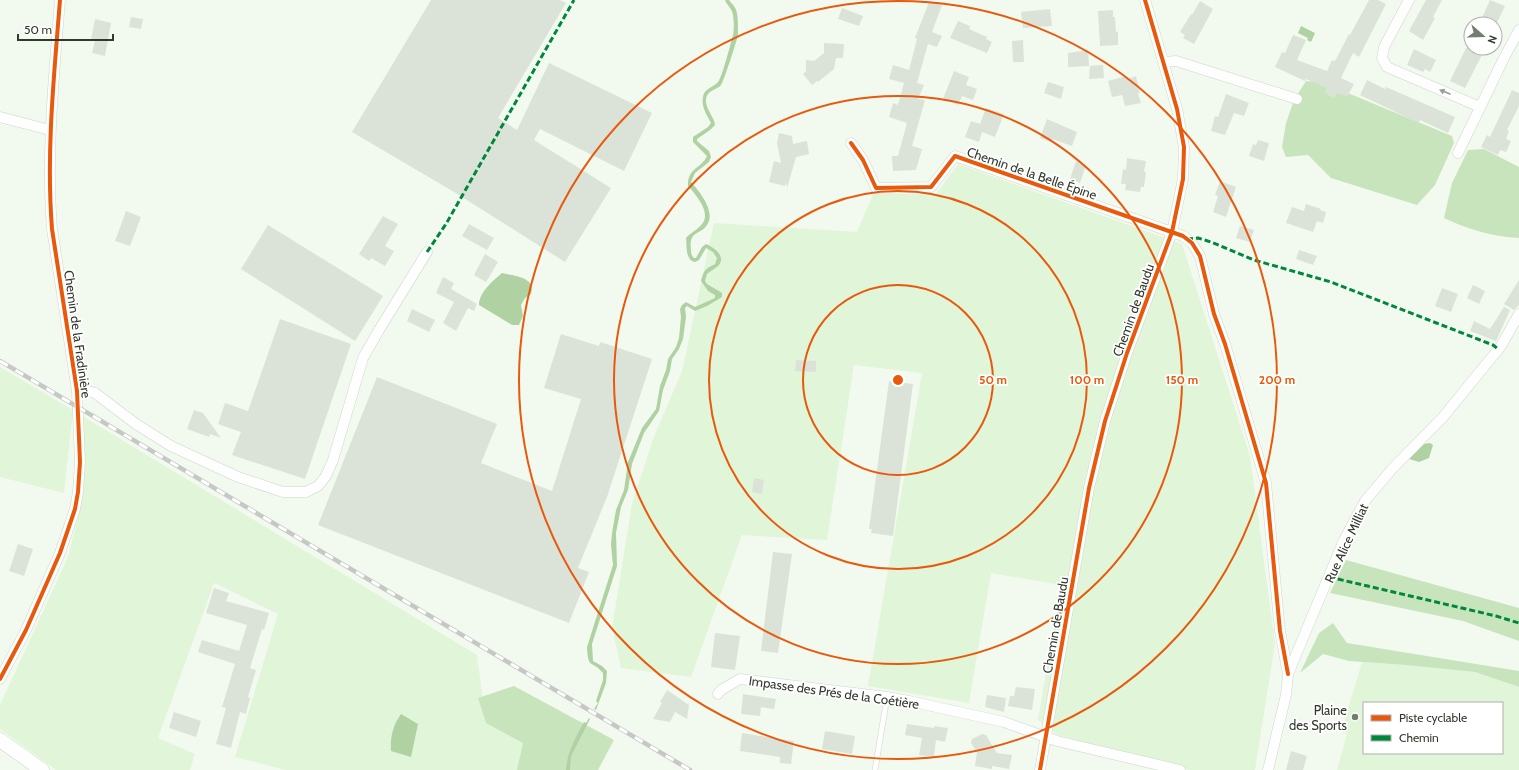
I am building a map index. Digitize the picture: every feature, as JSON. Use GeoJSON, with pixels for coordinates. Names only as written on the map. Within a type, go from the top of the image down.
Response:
{"type":"FeatureCollection","features":[{"type":"Feature","properties":{"kind":"main road"},"geometry":{"type":"LineString","coordinates":[[0,740],[42,770]]}},
{"type":"Feature","properties":{"kind":"street","name":"Chemin de la Fradinière"},"geometry":{"type":"LineString","coordinates":[[0,679],[26,630],[60,553],[75,509],[78,492],[80,462],[77,391],[52,229],[50,204],[50,130],[60,0]]}},
{"type":"Feature","properties":{"kind":"street","name":"Chemin de Baudu"},"geometry":{"type":"LineString","coordinates":[[1040,770],[1089,488],[1105,421],[1130,346],[1172,232],[1183,179],[1184,147],[1177,109],[1165,62],[1145,0]]}},
{"type":"Feature","properties":{"kind":"street"},"geometry":{"type":"LineString","coordinates":[[1409,0],[1384,47],[1382,58],[1387,67],[1480,108]]}},
{"type":"Feature","properties":{"kind":"street"},"geometry":{"type":"LineString","coordinates":[[1458,153],[1519,30]]}},
{"type":"Feature","properties":{"kind":"street"},"geometry":{"type":"LineString","coordinates":[[1165,62],[1176,61],[1297,99]]}},
{"type":"Feature","properties":{"kind":"street"},"geometry":{"type":"LineString","coordinates":[[0,117],[50,130]]}},
{"type":"Feature","properties":{"kind":"street","name":"Chemin de la Belle Épine"},"geometry":{"type":"LineString","coordinates":[[851,143],[863,160],[876,188],[932,187],[955,156],[1172,232]]}},
{"type":"Feature","properties":{"kind":"street"},"geometry":{"type":"LineString","coordinates":[[1172,232],[1183,236],[1192,243],[1200,256],[1214,314],[1225,344],[1266,483],[1280,631],[1288,674]]}},
{"type":"Feature","properties":{"kind":"street"},"geometry":{"type":"LineString","coordinates":[[77,391],[85,390],[95,393],[136,424],[171,446],[238,477],[282,492],[306,492],[318,486],[326,476],[333,460],[363,358],[427,252]]}},
{"type":"Feature","properties":{"kind":"street","name":"Rue Alice Milliat"},"geometry":{"type":"LineString","coordinates":[[1268,770],[1286,695],[1288,674],[1344,540],[1365,501],[1392,469],[1444,417],[1500,346],[1519,314]]}},
{"type":"Feature","properties":{"kind":"street","name":"Impasse des Prés de la Coétière"},"geometry":{"type":"LineString","coordinates":[[718,694],[721,690],[740,679],[887,697],[1004,722],[1046,738],[1180,770]]}},
{"type":"Feature","properties":{"kind":"lane"},"geometry":{"type":"LineString","coordinates":[[875,770],[887,697]]}},
{"type":"Feature","properties":{"kind":"shaded area"},"geometry":{"type":"Polygon","coordinates":[[[725,0],[729,0],[735,7],[738,21],[738,35],[723,82],[719,87],[712,90],[708,94],[706,99],[707,106],[715,125],[697,139],[697,141],[709,151],[711,157],[709,162],[695,173],[691,182],[707,205],[710,216],[706,226],[692,238],[691,254],[694,258],[696,258],[702,247],[706,244],[716,250],[721,259],[720,263],[707,274],[705,281],[707,284],[722,293],[722,297],[695,311],[687,306],[685,308],[686,317],[683,339],[679,349],[672,359],[670,371],[663,390],[659,411],[644,433],[632,464],[628,490],[621,507],[616,533],[617,566],[592,644],[593,661],[607,671],[606,683],[596,710],[594,709],[598,703],[596,701],[603,680],[603,673],[589,662],[587,647],[613,565],[611,545],[612,533],[616,510],[624,490],[628,462],[642,428],[656,409],[660,386],[666,370],[668,359],[676,347],[679,338],[681,317],[680,309],[682,305],[686,302],[695,307],[715,298],[715,295],[708,291],[701,281],[705,270],[715,264],[717,258],[713,252],[706,248],[699,260],[695,262],[692,261],[688,256],[686,238],[703,223],[705,218],[703,206],[688,186],[688,180],[692,172],[705,160],[707,156],[693,142],[693,137],[708,127],[711,123],[704,108],[704,94],[720,79],[733,35],[733,14],[725,0]]]}},
{"type":"Feature","properties":{"kind":"shaded area"},"geometry":{"type":"Polygon","coordinates":[[[1301,26],[1315,33],[1311,42],[1307,40],[1308,38],[1298,33],[1301,26]]]}},
{"type":"Feature","properties":{"kind":"shaded area"},"geometry":{"type":"Polygon","coordinates":[[[1306,81],[1321,82],[1452,136],[1454,143],[1435,185],[1417,205],[1331,178],[1308,155],[1286,157],[1282,147],[1286,123],[1294,100],[1306,81]]]}},
{"type":"Feature","properties":{"kind":"shaded area"},"geometry":{"type":"Polygon","coordinates":[[[1484,149],[1519,167],[1519,238],[1481,232],[1444,218],[1452,183],[1468,150],[1484,149]]]}},
{"type":"Feature","properties":{"kind":"shaded area"},"geometry":{"type":"Polygon","coordinates":[[[958,164],[1182,244],[1250,456],[1275,644],[1255,770],[1190,770],[1058,735],[1038,720],[1061,585],[991,573],[969,703],[868,686],[922,373],[854,365],[827,540],[742,535],[691,677],[621,668],[612,628],[632,504],[653,439],[682,371],[714,223],[857,232],[873,194],[936,194],[958,164]]]}},
{"type":"Feature","properties":{"kind":"shaded area"},"geometry":{"type":"Polygon","coordinates":[[[502,273],[518,276],[531,284],[531,294],[525,298],[521,305],[523,316],[519,325],[512,325],[479,305],[484,291],[502,273]]]}},
{"type":"Feature","properties":{"kind":"shaded area"},"geometry":{"type":"Polygon","coordinates":[[[0,367],[73,410],[64,493],[0,477],[0,367]]]}},
{"type":"Feature","properties":{"kind":"shaded area"},"geometry":{"type":"Polygon","coordinates":[[[84,417],[477,655],[486,723],[526,742],[528,770],[286,770],[235,757],[278,614],[214,583],[158,738],[195,754],[190,770],[56,770],[0,729],[0,705],[68,557],[82,500],[84,417]]]}},
{"type":"Feature","properties":{"kind":"shaded area"},"geometry":{"type":"Polygon","coordinates":[[[1430,443],[1433,445],[1429,458],[1419,462],[1409,459],[1424,444],[1430,443]]]}},
{"type":"Feature","properties":{"kind":"shaded area"},"geometry":{"type":"Polygon","coordinates":[[[1346,560],[1519,608],[1519,641],[1463,621],[1330,593],[1346,560]]]}},
{"type":"Feature","properties":{"kind":"shaded area"},"geometry":{"type":"Polygon","coordinates":[[[1333,623],[1347,643],[1519,671],[1519,687],[1475,672],[1349,661],[1323,654],[1300,673],[1319,633],[1333,623]]]}},
{"type":"Feature","properties":{"kind":"shaded area","name":"Plaine des Sports"},"geometry":{"type":"Polygon","coordinates":[[[1362,662],[1475,672],[1519,687],[1519,770],[1337,770],[1347,734],[1341,732],[1362,662]]]}},
{"type":"Feature","properties":{"kind":"shaded area"},"geometry":{"type":"Polygon","coordinates":[[[514,686],[614,740],[598,770],[517,770],[523,743],[486,723],[478,698],[514,686]]]}},
{"type":"Feature","properties":{"kind":"shaded area"},"geometry":{"type":"Polygon","coordinates":[[[401,714],[418,724],[411,757],[391,751],[393,731],[401,714]]]}},
{"type":"Feature","properties":{"kind":"shaded area"},"geometry":{"type":"Polygon","coordinates":[[[589,718],[590,719],[571,756],[570,770],[566,770],[572,745],[584,722],[586,723],[589,718]]]}},
{"type":"Feature","properties":{"kind":"building"},"geometry":{"type":"Polygon","coordinates":[[[431,0],[560,0],[566,3],[498,118],[517,130],[549,63],[652,113],[624,171],[540,129],[534,140],[611,188],[565,262],[454,192],[352,132],[431,0]]]}},
{"type":"Feature","properties":{"kind":"building"},"geometry":{"type":"Polygon","coordinates":[[[1369,0],[1378,0],[1386,4],[1359,57],[1353,53],[1341,78],[1354,84],[1347,97],[1337,93],[1334,98],[1325,93],[1327,88],[1306,79],[1305,81],[1275,67],[1282,52],[1285,53],[1293,35],[1306,40],[1297,60],[1327,71],[1332,60],[1335,61],[1369,0]]]}},
{"type":"Feature","properties":{"kind":"building"},"geometry":{"type":"Polygon","coordinates":[[[1426,0],[1442,0],[1433,17],[1435,18],[1423,40],[1409,31],[1426,0]]]}},
{"type":"Feature","properties":{"kind":"building"},"geometry":{"type":"Polygon","coordinates":[[[1490,0],[1505,6],[1500,16],[1483,16],[1490,0]]]}},
{"type":"Feature","properties":{"kind":"building"},"geometry":{"type":"Polygon","coordinates":[[[1200,1],[1213,9],[1194,44],[1183,38],[1185,35],[1180,32],[1200,1]]]}},
{"type":"Feature","properties":{"kind":"building"},"geometry":{"type":"Polygon","coordinates":[[[929,2],[942,5],[932,32],[942,36],[937,47],[928,44],[917,83],[924,85],[918,99],[925,100],[912,146],[922,149],[916,170],[893,171],[892,156],[898,156],[907,123],[889,117],[893,103],[898,105],[904,83],[889,79],[893,65],[909,70],[917,39],[915,38],[929,2]]]}},
{"type":"Feature","properties":{"kind":"building"},"geometry":{"type":"Polygon","coordinates":[[[842,8],[863,16],[859,26],[838,19],[842,8]]]}},
{"type":"Feature","properties":{"kind":"building"},"geometry":{"type":"Polygon","coordinates":[[[1050,9],[1052,26],[1023,28],[1021,12],[1050,9]]]}},
{"type":"Feature","properties":{"kind":"building"},"geometry":{"type":"Polygon","coordinates":[[[1113,10],[1116,32],[1118,32],[1118,45],[1100,46],[1098,11],[1113,10]]]}},
{"type":"Feature","properties":{"kind":"building"},"geometry":{"type":"Polygon","coordinates":[[[131,17],[143,19],[141,29],[129,27],[131,17]]]}},
{"type":"Feature","properties":{"kind":"building"},"geometry":{"type":"Polygon","coordinates":[[[95,19],[111,23],[105,56],[92,53],[95,40],[91,40],[95,19]]]}},
{"type":"Feature","properties":{"kind":"building"},"geometry":{"type":"Polygon","coordinates":[[[958,21],[970,26],[969,29],[987,37],[986,39],[992,42],[987,53],[950,38],[958,21]]]}},
{"type":"Feature","properties":{"kind":"building"},"geometry":{"type":"Polygon","coordinates":[[[1023,40],[1024,62],[1013,62],[1012,41],[1023,40]]]}},
{"type":"Feature","properties":{"kind":"building"},"geometry":{"type":"Polygon","coordinates":[[[824,43],[844,44],[843,58],[836,58],[834,69],[812,85],[803,74],[806,71],[806,60],[814,61],[824,53],[824,43]]]}},
{"type":"Feature","properties":{"kind":"building"},"geometry":{"type":"Polygon","coordinates":[[[1414,49],[1436,60],[1430,72],[1425,69],[1423,72],[1407,65],[1414,49]]]}},
{"type":"Feature","properties":{"kind":"building"},"geometry":{"type":"Polygon","coordinates":[[[1088,50],[1089,66],[1068,67],[1068,53],[1088,50]]]}},
{"type":"Feature","properties":{"kind":"building"},"geometry":{"type":"Polygon","coordinates":[[[1463,54],[1463,56],[1481,56],[1465,88],[1450,81],[1463,54]]]}},
{"type":"Feature","properties":{"kind":"building"},"geometry":{"type":"Polygon","coordinates":[[[1103,65],[1104,78],[1089,79],[1090,66],[1103,65]]]}},
{"type":"Feature","properties":{"kind":"building"},"geometry":{"type":"Polygon","coordinates":[[[954,71],[969,77],[966,85],[977,89],[973,100],[962,96],[958,105],[943,99],[954,71]]]}},
{"type":"Feature","properties":{"kind":"building"},"geometry":{"type":"Polygon","coordinates":[[[1127,76],[1127,79],[1136,76],[1141,103],[1125,106],[1122,95],[1112,97],[1108,81],[1127,76]]]}},
{"type":"Feature","properties":{"kind":"building"},"geometry":{"type":"Polygon","coordinates":[[[1367,80],[1385,89],[1386,87],[1455,117],[1448,133],[1420,120],[1419,123],[1360,95],[1367,80]]]}},
{"type":"Feature","properties":{"kind":"building"},"geometry":{"type":"Polygon","coordinates":[[[1048,82],[1064,87],[1061,99],[1044,93],[1048,82]]]}},
{"type":"Feature","properties":{"kind":"building"},"geometry":{"type":"Polygon","coordinates":[[[1512,90],[1519,93],[1519,106],[1507,130],[1509,131],[1506,139],[1511,141],[1506,152],[1500,150],[1498,155],[1481,147],[1487,135],[1490,137],[1512,90]]]}},
{"type":"Feature","properties":{"kind":"building"},"geometry":{"type":"Polygon","coordinates":[[[1226,94],[1249,103],[1244,116],[1234,113],[1225,135],[1211,131],[1215,116],[1218,117],[1226,94]]]}},
{"type":"Feature","properties":{"kind":"building"},"geometry":{"type":"Polygon","coordinates":[[[986,108],[1004,114],[995,137],[982,132],[979,142],[965,137],[971,121],[980,124],[986,108]]]}},
{"type":"Feature","properties":{"kind":"building"},"geometry":{"type":"Polygon","coordinates":[[[1047,119],[1077,132],[1072,146],[1052,139],[1051,142],[1040,138],[1047,119]]]}},
{"type":"Feature","properties":{"kind":"building"},"geometry":{"type":"Polygon","coordinates":[[[779,133],[792,136],[793,144],[807,141],[809,154],[796,157],[787,188],[786,182],[785,186],[769,182],[774,161],[781,163],[777,143],[779,133]]]}},
{"type":"Feature","properties":{"kind":"building"},"geometry":{"type":"Polygon","coordinates":[[[1258,140],[1269,143],[1264,161],[1249,156],[1253,144],[1256,145],[1258,140]]]}},
{"type":"Feature","properties":{"kind":"building"},"geometry":{"type":"Polygon","coordinates":[[[1127,158],[1146,161],[1144,187],[1141,187],[1140,192],[1125,190],[1126,184],[1121,184],[1123,169],[1126,170],[1127,158]]]}},
{"type":"Feature","properties":{"kind":"building"},"geometry":{"type":"Polygon","coordinates":[[[1076,161],[1086,165],[1080,183],[1070,179],[1076,161]]]}},
{"type":"Feature","properties":{"kind":"building"},"geometry":{"type":"Polygon","coordinates":[[[1220,181],[1236,187],[1226,217],[1213,212],[1218,196],[1215,195],[1220,181]]]}},
{"type":"Feature","properties":{"kind":"building"},"geometry":{"type":"Polygon","coordinates":[[[1306,204],[1326,212],[1323,223],[1317,221],[1313,232],[1286,223],[1292,207],[1304,211],[1306,204]]]}},
{"type":"Feature","properties":{"kind":"building"},"geometry":{"type":"Polygon","coordinates":[[[126,211],[141,217],[130,246],[115,241],[126,211]]]}},
{"type":"Feature","properties":{"kind":"building"},"geometry":{"type":"Polygon","coordinates":[[[383,216],[398,224],[385,246],[394,251],[385,266],[371,258],[369,261],[359,254],[383,216]]]}},
{"type":"Feature","properties":{"kind":"building"},"geometry":{"type":"Polygon","coordinates":[[[469,224],[494,238],[487,250],[462,236],[469,224]]]}},
{"type":"Feature","properties":{"kind":"building"},"geometry":{"type":"Polygon","coordinates":[[[268,225],[383,296],[355,341],[241,269],[268,225]]]}},
{"type":"Feature","properties":{"kind":"building"},"geometry":{"type":"Polygon","coordinates":[[[1240,226],[1254,230],[1250,242],[1236,238],[1240,226]]]}},
{"type":"Feature","properties":{"kind":"building"},"geometry":{"type":"Polygon","coordinates":[[[1299,250],[1317,256],[1313,265],[1296,259],[1299,250]]]}},
{"type":"Feature","properties":{"kind":"building"},"geometry":{"type":"Polygon","coordinates":[[[485,254],[498,262],[486,282],[474,275],[485,254]]]}},
{"type":"Feature","properties":{"kind":"building"},"geometry":{"type":"Polygon","coordinates":[[[443,277],[454,283],[451,289],[477,304],[474,311],[468,308],[456,331],[443,323],[454,302],[436,293],[443,277]]]}},
{"type":"Feature","properties":{"kind":"building"},"geometry":{"type":"Polygon","coordinates":[[[1519,280],[1519,305],[1514,310],[1504,304],[1519,280]]]}},
{"type":"Feature","properties":{"kind":"building"},"geometry":{"type":"Polygon","coordinates":[[[1473,285],[1485,291],[1479,304],[1467,298],[1473,285]]]}},
{"type":"Feature","properties":{"kind":"building"},"geometry":{"type":"Polygon","coordinates":[[[1442,288],[1458,294],[1451,312],[1435,306],[1442,288]]]}},
{"type":"Feature","properties":{"kind":"building"},"geometry":{"type":"Polygon","coordinates":[[[1504,307],[1510,310],[1496,341],[1470,331],[1474,321],[1490,329],[1504,307]]]}},
{"type":"Feature","properties":{"kind":"building"},"geometry":{"type":"Polygon","coordinates":[[[412,309],[435,320],[429,332],[407,321],[412,309]]]}},
{"type":"Feature","properties":{"kind":"building"},"geometry":{"type":"Polygon","coordinates":[[[280,319],[351,344],[305,479],[232,455],[241,432],[218,424],[225,403],[248,411],[280,319]]]}},
{"type":"Feature","properties":{"kind":"building"},"geometry":{"type":"Polygon","coordinates":[[[561,334],[599,346],[600,342],[652,359],[607,497],[578,568],[589,572],[569,623],[318,525],[377,377],[497,424],[481,463],[552,491],[581,399],[544,388],[561,334]]]}},
{"type":"Feature","properties":{"kind":"building"},"geometry":{"type":"Polygon","coordinates":[[[796,360],[816,361],[816,372],[795,371],[796,360]]]}},
{"type":"Feature","properties":{"kind":"building"},"geometry":{"type":"Polygon","coordinates":[[[889,381],[913,384],[893,536],[871,533],[872,529],[869,529],[889,381]]]}},
{"type":"Feature","properties":{"kind":"building"},"geometry":{"type":"Polygon","coordinates":[[[194,410],[203,413],[221,438],[210,434],[209,437],[187,429],[194,410]]]}},
{"type":"Feature","properties":{"kind":"building"},"geometry":{"type":"Polygon","coordinates":[[[754,478],[764,480],[762,494],[752,492],[754,478]]]}},
{"type":"Feature","properties":{"kind":"building"},"geometry":{"type":"Polygon","coordinates":[[[18,544],[33,549],[24,576],[9,571],[18,544]]]}},
{"type":"Feature","properties":{"kind":"building"},"geometry":{"type":"Polygon","coordinates":[[[773,552],[792,554],[778,653],[761,651],[773,552]]]}},
{"type":"Feature","properties":{"kind":"building"},"geometry":{"type":"Polygon","coordinates":[[[214,588],[229,593],[226,601],[269,613],[264,630],[262,629],[250,668],[256,670],[248,697],[250,698],[246,714],[240,712],[231,748],[216,744],[226,708],[222,707],[235,664],[198,652],[202,640],[239,651],[247,625],[206,613],[214,588]]]}},
{"type":"Feature","properties":{"kind":"building"},"geometry":{"type":"Polygon","coordinates":[[[715,633],[740,636],[735,670],[711,667],[715,633]]]}},
{"type":"Feature","properties":{"kind":"building"},"geometry":{"type":"Polygon","coordinates":[[[1016,687],[1035,689],[1032,710],[1008,706],[1010,696],[1014,696],[1016,687]]]}},
{"type":"Feature","properties":{"kind":"building"},"geometry":{"type":"Polygon","coordinates":[[[667,690],[689,705],[687,719],[675,712],[670,722],[653,719],[667,690]]]}},
{"type":"Feature","properties":{"kind":"building"},"geometry":{"type":"Polygon","coordinates":[[[743,694],[776,699],[774,709],[761,707],[760,716],[741,714],[743,694]]]}},
{"type":"Feature","properties":{"kind":"building"},"geometry":{"type":"Polygon","coordinates":[[[987,695],[1006,698],[1004,712],[985,707],[987,695]]]}},
{"type":"Feature","properties":{"kind":"building"},"geometry":{"type":"Polygon","coordinates":[[[174,712],[201,721],[196,737],[169,728],[174,712]]]}},
{"type":"Feature","properties":{"kind":"building"},"geometry":{"type":"Polygon","coordinates":[[[907,724],[934,728],[934,726],[948,728],[945,742],[936,740],[934,757],[919,755],[922,738],[905,735],[907,724]]]}},
{"type":"Feature","properties":{"kind":"building"},"geometry":{"type":"Polygon","coordinates":[[[825,731],[855,736],[852,754],[822,749],[825,731]]]}},
{"type":"Feature","properties":{"kind":"building"},"geometry":{"type":"Polygon","coordinates":[[[742,733],[794,741],[791,764],[780,763],[780,757],[740,751],[742,733]]]}},
{"type":"Feature","properties":{"kind":"building"},"geometry":{"type":"Polygon","coordinates":[[[982,734],[986,735],[997,753],[1012,755],[1009,769],[992,766],[992,769],[975,766],[977,752],[971,743],[972,739],[982,734]]]}},
{"type":"Feature","properties":{"kind":"building"},"geometry":{"type":"Polygon","coordinates":[[[1291,751],[1307,756],[1303,770],[1286,770],[1291,751]]]}},
{"type":"Feature","properties":{"kind":"railway"},"geometry":{"type":"LineString","coordinates":[[0,361],[690,770]]}},
{"type":"Feature","properties":{"kind":"marked path"},"geometry":{"type":"LineString","coordinates":[[427,252],[446,224],[574,0]]}},
{"type":"Feature","properties":{"kind":"marked path"},"geometry":{"type":"LineString","coordinates":[[1187,239],[1198,238],[1254,260],[1331,282],[1493,345],[1498,349]]}},
{"type":"Feature","properties":{"kind":"marked path"},"geometry":{"type":"LineString","coordinates":[[1329,577],[1496,616],[1519,623]]}},
{"type":"Feature","properties":{"kind":"cycle path"},"geometry":{"type":"LineString","coordinates":[[0,679],[26,630],[60,553],[75,509],[78,492],[80,462],[77,391],[52,229],[50,200],[50,143],[60,0]]}},
{"type":"Feature","properties":{"kind":"cycle path"},"geometry":{"type":"LineString","coordinates":[[1040,770],[1089,488],[1105,421],[1127,353],[1172,232],[1183,179],[1184,147],[1177,109],[1145,0]]}},
{"type":"Feature","properties":{"kind":"cycle path"},"geometry":{"type":"LineString","coordinates":[[851,143],[863,160],[876,188],[931,187],[955,156],[1183,236],[1192,243],[1200,256],[1214,314],[1225,344],[1266,483],[1280,631],[1288,674]]}},
{"type":"Feature","properties":{"kind":"place","name":"Plaine des Sports"},"geometry":{"type":"Point","coordinates":[1355,717]}}]}
